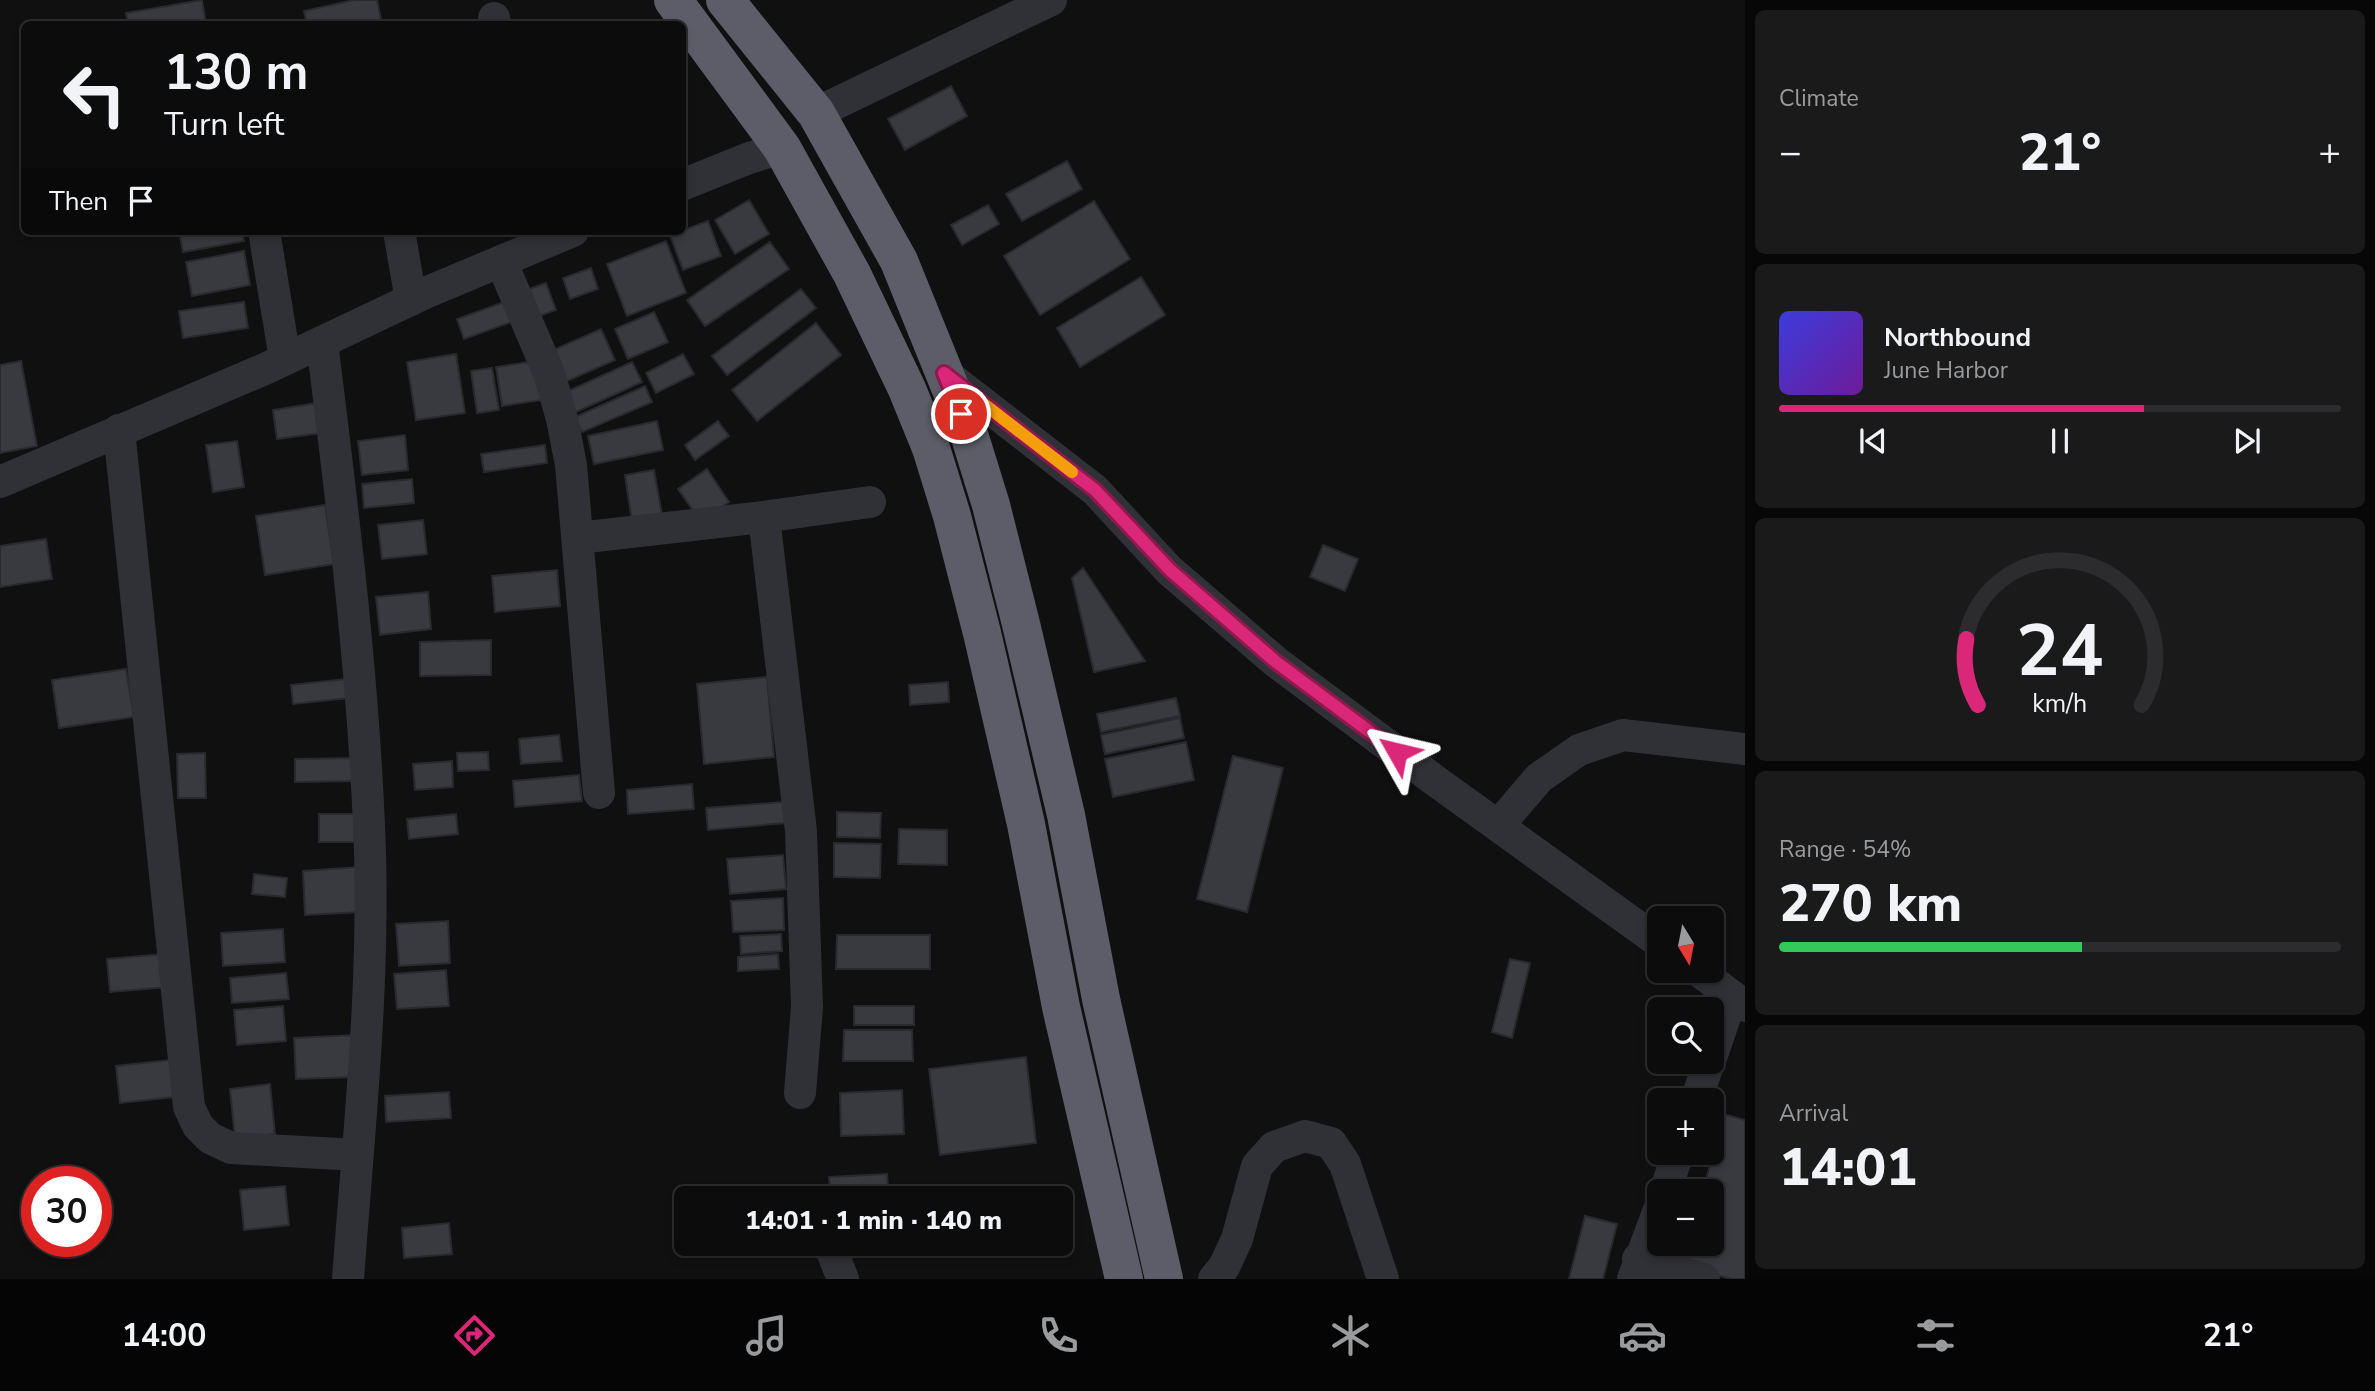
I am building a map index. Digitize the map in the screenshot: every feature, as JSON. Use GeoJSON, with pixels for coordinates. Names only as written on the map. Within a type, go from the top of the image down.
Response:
{"type":"FeatureCollection","features":[{"type":"Feature","properties":{"kind":"highway"},"geometry":{"type":"LineString","coordinates":[[673,0],[782,148],[852,274],[907,389],[931,448],[982,633],[1026,824],[1061,1007],[1124,1279]]}},
{"type":"Feature","properties":{"kind":"highway"},"geometry":{"type":"LineString","coordinates":[[725,0],[816,113],[899,261],[969,434],[991,505],[1066,816],[1101,999],[1164,1279]]}},
{"type":"Feature","properties":{"kind":"street"},"geometry":{"type":"LineString","coordinates":[[816,113],[1051,0]]}},
{"type":"Feature","properties":{"kind":"street"},"geometry":{"type":"LineString","coordinates":[[686,183],[782,148]]}},
{"type":"Feature","properties":{"kind":"street"},"geometry":{"type":"LineString","coordinates":[[265,235],[285,359]]}},
{"type":"Feature","properties":{"kind":"street"},"geometry":{"type":"LineString","coordinates":[[400,235],[411,300]]}},
{"type":"Feature","properties":{"kind":"street"},"geometry":{"type":"LineString","coordinates":[[0,482],[285,359],[555,235]]}},
{"type":"Feature","properties":{"kind":"street"},"geometry":{"type":"LineString","coordinates":[[501,261],[549,373],[571,465],[599,793]]}},
{"type":"Feature","properties":{"kind":"street"},"geometry":{"type":"LineString","coordinates":[[322,342],[355,611],[369,827],[370,984],[348,1279]]}},
{"type":"Feature","properties":{"kind":"street"},"geometry":{"type":"LineString","coordinates":[[944,373],[1095,490],[1170,570],[1276,662],[1647,933]]}},
{"type":"Feature","properties":{"kind":"street"},"geometry":{"type":"LineString","coordinates":[[119,430],[190,1107],[198,1126],[210,1138],[231,1148],[357,1155]]}},
{"type":"Feature","properties":{"kind":"street"},"geometry":{"type":"LineString","coordinates":[[578,538],[870,502]]}},
{"type":"Feature","properties":{"kind":"street"},"geometry":{"type":"LineString","coordinates":[[764,517],[801,831],[807,1007],[800,1093]]}},
{"type":"Feature","properties":{"kind":"street"},"geometry":{"type":"LineString","coordinates":[[1498,826],[1539,778],[1578,750],[1623,735],[1745,749]]}},
{"type":"Feature","properties":{"kind":"street"},"geometry":{"type":"LineString","coordinates":[[1716,984],[1738,1001],[1724,1030]]}},
{"type":"Feature","properties":{"kind":"street"},"geometry":{"type":"LineString","coordinates":[[1214,1279],[1224,1267],[1237,1239],[1256,1166],[1274,1146],[1305,1136],[1331,1143],[1345,1164],[1383,1279]]}},
{"type":"Feature","properties":{"kind":"street"},"geometry":{"type":"LineString","coordinates":[[1647,1241],[1636,1269],[1704,1279]]}},
{"type":"Feature","properties":{"kind":"street"},"geometry":{"type":"LineString","coordinates":[[834,1256],[843,1279]]}},
{"type":"Feature","properties":{"kind":"building"},"geometry":{"type":"Polygon","coordinates":[[[202,0],[206,21],[127,21],[126,13],[202,0]]]}},
{"type":"Feature","properties":{"kind":"building"},"geometry":{"type":"Polygon","coordinates":[[[354,0],[377,0],[381,21],[306,21],[304,11],[354,0]]]}},
{"type":"Feature","properties":{"kind":"building"},"geometry":{"type":"Polygon","coordinates":[[[951,86],[967,116],[905,150],[888,119],[951,86]]]}},
{"type":"Feature","properties":{"kind":"building"},"geometry":{"type":"Polygon","coordinates":[[[1067,161],[1082,189],[1022,221],[1006,194],[1067,161]]]}},
{"type":"Feature","properties":{"kind":"building"},"geometry":{"type":"Polygon","coordinates":[[[749,200],[769,234],[735,254],[715,220],[749,200]]]}},
{"type":"Feature","properties":{"kind":"building"},"geometry":{"type":"Polygon","coordinates":[[[1094,201],[1130,259],[1040,315],[1004,256],[1094,201]]]}},
{"type":"Feature","properties":{"kind":"building"},"geometry":{"type":"Polygon","coordinates":[[[988,205],[999,224],[962,245],[951,225],[988,205]]]}},
{"type":"Feature","properties":{"kind":"building"},"geometry":{"type":"Polygon","coordinates":[[[708,221],[721,256],[683,270],[670,235],[686,235],[686,229],[708,221]]]}},
{"type":"Feature","properties":{"kind":"building"},"geometry":{"type":"Polygon","coordinates":[[[180,235],[243,235],[244,241],[183,252],[180,235]]]}},
{"type":"Feature","properties":{"kind":"building"},"geometry":{"type":"Polygon","coordinates":[[[666,241],[686,293],[627,316],[607,264],[666,241]]]}},
{"type":"Feature","properties":{"kind":"building"},"geometry":{"type":"Polygon","coordinates":[[[770,242],[789,269],[705,326],[687,300],[770,242]]]}},
{"type":"Feature","properties":{"kind":"building"},"geometry":{"type":"Polygon","coordinates":[[[244,251],[250,285],[192,296],[186,262],[244,251]]]}},
{"type":"Feature","properties":{"kind":"building"},"geometry":{"type":"Polygon","coordinates":[[[591,268],[598,289],[570,299],[563,278],[591,268]]]}},
{"type":"Feature","properties":{"kind":"building"},"geometry":{"type":"Polygon","coordinates":[[[1141,277],[1165,315],[1080,367],[1057,328],[1141,277]]]}},
{"type":"Feature","properties":{"kind":"building"},"geometry":{"type":"Polygon","coordinates":[[[546,283],[556,310],[539,316],[529,289],[546,283]]]}},
{"type":"Feature","properties":{"kind":"building"},"geometry":{"type":"Polygon","coordinates":[[[801,289],[816,308],[727,375],[712,356],[801,289]]]}},
{"type":"Feature","properties":{"kind":"building"},"geometry":{"type":"Polygon","coordinates":[[[507,301],[514,321],[464,339],[457,319],[507,301]]]}},
{"type":"Feature","properties":{"kind":"building"},"geometry":{"type":"Polygon","coordinates":[[[244,302],[248,328],[183,338],[179,311],[244,302]]]}},
{"type":"Feature","properties":{"kind":"building"},"geometry":{"type":"Polygon","coordinates":[[[654,312],[668,342],[628,359],[615,329],[654,312]]]}},
{"type":"Feature","properties":{"kind":"building"},"geometry":{"type":"Polygon","coordinates":[[[816,323],[841,355],[757,421],[732,390],[816,323]]]}},
{"type":"Feature","properties":{"kind":"building"},"geometry":{"type":"Polygon","coordinates":[[[601,329],[615,360],[565,382],[551,351],[601,329]]]}},
{"type":"Feature","properties":{"kind":"building"},"geometry":{"type":"Polygon","coordinates":[[[456,354],[465,413],[416,420],[407,362],[456,354]]]}},
{"type":"Feature","properties":{"kind":"building"},"geometry":{"type":"Polygon","coordinates":[[[683,354],[694,374],[656,393],[646,373],[683,354]]]}},
{"type":"Feature","properties":{"kind":"building"},"geometry":{"type":"Polygon","coordinates":[[[21,361],[37,446],[0,453],[0,365],[21,361]]]}},
{"type":"Feature","properties":{"kind":"building"},"geometry":{"type":"Polygon","coordinates":[[[536,361],[542,400],[502,406],[496,367],[536,361]]]}},
{"type":"Feature","properties":{"kind":"building"},"geometry":{"type":"Polygon","coordinates":[[[632,362],[642,382],[576,412],[566,392],[632,362]]]}},
{"type":"Feature","properties":{"kind":"building"},"geometry":{"type":"Polygon","coordinates":[[[492,368],[499,410],[477,413],[471,371],[492,368]]]}},
{"type":"Feature","properties":{"kind":"building"},"geometry":{"type":"Polygon","coordinates":[[[645,386],[652,402],[582,432],[575,417],[645,386]]]}},
{"type":"Feature","properties":{"kind":"building"},"geometry":{"type":"Polygon","coordinates":[[[317,403],[321,433],[277,439],[273,410],[317,403]]]}},
{"type":"Feature","properties":{"kind":"building"},"geometry":{"type":"Polygon","coordinates":[[[657,421],[663,450],[594,464],[588,436],[657,421]]]}},
{"type":"Feature","properties":{"kind":"building"},"geometry":{"type":"Polygon","coordinates":[[[718,421],[729,436],[695,460],[685,445],[718,421]]]}},
{"type":"Feature","properties":{"kind":"building"},"geometry":{"type":"Polygon","coordinates":[[[405,435],[408,470],[362,475],[358,441],[405,435]]]}},
{"type":"Feature","properties":{"kind":"building"},"geometry":{"type":"Polygon","coordinates":[[[237,441],[244,487],[213,492],[206,445],[237,441]]]}},
{"type":"Feature","properties":{"kind":"building"},"geometry":{"type":"Polygon","coordinates":[[[545,445],[547,463],[484,472],[481,454],[545,445]]]}},
{"type":"Feature","properties":{"kind":"building"},"geometry":{"type":"Polygon","coordinates":[[[707,469],[729,502],[701,522],[678,489],[707,469]]]}},
{"type":"Feature","properties":{"kind":"building"},"geometry":{"type":"Polygon","coordinates":[[[654,470],[662,515],[632,521],[625,475],[654,470]]]}},
{"type":"Feature","properties":{"kind":"building"},"geometry":{"type":"Polygon","coordinates":[[[412,479],[414,503],[364,508],[362,484],[412,479]]]}},
{"type":"Feature","properties":{"kind":"building"},"geometry":{"type":"Polygon","coordinates":[[[325,505],[334,564],[265,575],[256,516],[325,505]]]}},
{"type":"Feature","properties":{"kind":"building"},"geometry":{"type":"Polygon","coordinates":[[[423,520],[427,554],[382,559],[378,525],[423,520]]]}},
{"type":"Feature","properties":{"kind":"building"},"geometry":{"type":"Polygon","coordinates":[[[46,539],[52,579],[0,587],[0,546],[46,539]]]}},
{"type":"Feature","properties":{"kind":"building"},"geometry":{"type":"Polygon","coordinates":[[[1323,545],[1358,559],[1345,591],[1310,577],[1323,545]]]}},
{"type":"Feature","properties":{"kind":"building"},"geometry":{"type":"Polygon","coordinates":[[[1083,568],[1145,661],[1094,672],[1072,578],[1083,568]]]}},
{"type":"Feature","properties":{"kind":"building"},"geometry":{"type":"Polygon","coordinates":[[[557,570],[560,606],[495,612],[492,576],[557,570]]]}},
{"type":"Feature","properties":{"kind":"building"},"geometry":{"type":"Polygon","coordinates":[[[428,592],[431,629],[380,635],[376,597],[428,592]]]}},
{"type":"Feature","properties":{"kind":"building"},"geometry":{"type":"Polygon","coordinates":[[[491,640],[491,675],[420,676],[420,642],[491,640]]]}},
{"type":"Feature","properties":{"kind":"building"},"geometry":{"type":"Polygon","coordinates":[[[126,669],[134,717],[59,728],[52,680],[126,669]]]}},
{"type":"Feature","properties":{"kind":"building"},"geometry":{"type":"Polygon","coordinates":[[[767,677],[774,757],[704,764],[697,684],[767,677]]]}},
{"type":"Feature","properties":{"kind":"building"},"geometry":{"type":"Polygon","coordinates":[[[346,679],[348,698],[293,704],[291,685],[346,679]]]}},
{"type":"Feature","properties":{"kind":"building"},"geometry":{"type":"Polygon","coordinates":[[[948,682],[949,702],[910,705],[909,685],[948,682]]]}},
{"type":"Feature","properties":{"kind":"building"},"geometry":{"type":"Polygon","coordinates":[[[1176,698],[1180,716],[1101,732],[1097,714],[1176,698]]]}},
{"type":"Feature","properties":{"kind":"building"},"geometry":{"type":"Polygon","coordinates":[[[1180,718],[1184,738],[1105,754],[1101,735],[1180,718]]]}},
{"type":"Feature","properties":{"kind":"building"},"geometry":{"type":"Polygon","coordinates":[[[559,735],[562,761],[521,764],[519,739],[559,735]]]}},
{"type":"Feature","properties":{"kind":"building"},"geometry":{"type":"Polygon","coordinates":[[[1186,742],[1194,780],[1113,797],[1105,759],[1186,742]]]}},
{"type":"Feature","properties":{"kind":"building"},"geometry":{"type":"Polygon","coordinates":[[[488,752],[489,770],[458,771],[457,753],[488,752]]]}},
{"type":"Feature","properties":{"kind":"building"},"geometry":{"type":"Polygon","coordinates":[[[205,753],[206,798],[178,798],[177,754],[205,753]]]}},
{"type":"Feature","properties":{"kind":"building"},"geometry":{"type":"Polygon","coordinates":[[[1233,756],[1283,768],[1247,912],[1197,899],[1233,756]]]}},
{"type":"Feature","properties":{"kind":"building"},"geometry":{"type":"Polygon","coordinates":[[[354,758],[354,781],[295,782],[295,759],[354,758]]]}},
{"type":"Feature","properties":{"kind":"building"},"geometry":{"type":"Polygon","coordinates":[[[452,761],[453,787],[415,790],[413,764],[452,761]]]}},
{"type":"Feature","properties":{"kind":"building"},"geometry":{"type":"Polygon","coordinates":[[[579,775],[582,801],[515,807],[513,781],[579,775]]]}},
{"type":"Feature","properties":{"kind":"building"},"geometry":{"type":"Polygon","coordinates":[[[692,784],[694,809],[628,814],[627,790],[692,784]]]}},
{"type":"Feature","properties":{"kind":"building"},"geometry":{"type":"Polygon","coordinates":[[[783,802],[785,823],[708,830],[706,808],[783,802]]]}},
{"type":"Feature","properties":{"kind":"building"},"geometry":{"type":"Polygon","coordinates":[[[837,812],[881,813],[880,838],[837,837],[837,812]]]}},
{"type":"Feature","properties":{"kind":"building"},"geometry":{"type":"Polygon","coordinates":[[[319,814],[360,814],[360,842],[319,842],[319,814]]]}},
{"type":"Feature","properties":{"kind":"building"},"geometry":{"type":"Polygon","coordinates":[[[456,814],[458,834],[409,839],[407,819],[456,814]]]}},
{"type":"Feature","properties":{"kind":"building"},"geometry":{"type":"Polygon","coordinates":[[[899,829],[947,830],[947,865],[898,864],[899,829]]]}},
{"type":"Feature","properties":{"kind":"building"},"geometry":{"type":"Polygon","coordinates":[[[834,843],[881,844],[880,878],[834,877],[834,843]]]}},
{"type":"Feature","properties":{"kind":"building"},"geometry":{"type":"Polygon","coordinates":[[[783,855],[786,889],[730,894],[727,859],[783,855]]]}},
{"type":"Feature","properties":{"kind":"building"},"geometry":{"type":"Polygon","coordinates":[[[359,867],[362,912],[305,915],[303,871],[359,867]]]}},
{"type":"Feature","properties":{"kind":"building"},"geometry":{"type":"Polygon","coordinates":[[[254,874],[287,878],[285,897],[252,894],[254,874]]]}},
{"type":"Feature","properties":{"kind":"building"},"geometry":{"type":"Polygon","coordinates":[[[783,898],[784,930],[733,932],[731,901],[783,898]]]}},
{"type":"Feature","properties":{"kind":"building"},"geometry":{"type":"Polygon","coordinates":[[[448,921],[450,963],[399,966],[396,924],[448,921]]]}},
{"type":"Feature","properties":{"kind":"building"},"geometry":{"type":"Polygon","coordinates":[[[283,929],[285,962],[223,966],[221,933],[283,929]]]}},
{"type":"Feature","properties":{"kind":"building"},"geometry":{"type":"Polygon","coordinates":[[[781,934],[782,951],[741,954],[740,936],[781,934]]]}},
{"type":"Feature","properties":{"kind":"building"},"geometry":{"type":"Polygon","coordinates":[[[837,935],[930,935],[930,969],[836,969],[837,935]]]}},
{"type":"Feature","properties":{"kind":"building"},"geometry":{"type":"Polygon","coordinates":[[[164,954],[168,987],[110,992],[107,959],[164,954]]]}},
{"type":"Feature","properties":{"kind":"building"},"geometry":{"type":"Polygon","coordinates":[[[778,954],[779,969],[738,971],[738,957],[778,954]]]}},
{"type":"Feature","properties":{"kind":"building"},"geometry":{"type":"Polygon","coordinates":[[[1510,959],[1530,963],[1512,1038],[1492,1032],[1510,959]]]}},
{"type":"Feature","properties":{"kind":"building"},"geometry":{"type":"Polygon","coordinates":[[[446,970],[449,1006],[397,1009],[394,974],[446,970]]]}},
{"type":"Feature","properties":{"kind":"building"},"geometry":{"type":"Polygon","coordinates":[[[286,973],[289,999],[232,1003],[230,978],[286,973]]]}},
{"type":"Feature","properties":{"kind":"building"},"geometry":{"type":"Polygon","coordinates":[[[283,1006],[286,1041],[237,1045],[234,1010],[283,1006]]]}},
{"type":"Feature","properties":{"kind":"building"},"geometry":{"type":"Polygon","coordinates":[[[854,1006],[914,1006],[914,1025],[854,1025],[854,1006]]]}},
{"type":"Feature","properties":{"kind":"building"},"geometry":{"type":"Polygon","coordinates":[[[844,1030],[912,1030],[913,1061],[843,1061],[844,1030]]]}},
{"type":"Feature","properties":{"kind":"building"},"geometry":{"type":"Polygon","coordinates":[[[355,1035],[357,1077],[296,1079],[294,1038],[355,1035]]]}},
{"type":"Feature","properties":{"kind":"building"},"geometry":{"type":"Polygon","coordinates":[[[1026,1057],[1036,1143],[940,1155],[929,1069],[1026,1057]]]}},
{"type":"Feature","properties":{"kind":"building"},"geometry":{"type":"Polygon","coordinates":[[[179,1059],[183,1096],[120,1103],[116,1066],[179,1059]]]}},
{"type":"Feature","properties":{"kind":"building"},"geometry":{"type":"Polygon","coordinates":[[[270,1084],[275,1134],[235,1138],[230,1089],[270,1084]]]}},
{"type":"Feature","properties":{"kind":"building"},"geometry":{"type":"Polygon","coordinates":[[[902,1090],[904,1134],[841,1136],[840,1093],[902,1090]]]}},
{"type":"Feature","properties":{"kind":"building"},"geometry":{"type":"Polygon","coordinates":[[[449,1092],[451,1118],[386,1122],[385,1096],[449,1092]]]}},
{"type":"Feature","properties":{"kind":"building"},"geometry":{"type":"Polygon","coordinates":[[[1724,1114],[1745,1120],[1745,1279],[1732,1279],[1684,1267],[1687,1256],[1724,1256],[1724,1179],[1706,1179],[1710,1165],[1724,1165],[1724,1114]]]}},
{"type":"Feature","properties":{"kind":"building"},"geometry":{"type":"Polygon","coordinates":[[[887,1174],[888,1186],[830,1186],[829,1177],[887,1174]]]}},
{"type":"Feature","properties":{"kind":"building"},"geometry":{"type":"Polygon","coordinates":[[[285,1186],[289,1225],[244,1230],[240,1190],[285,1186]]]}},
{"type":"Feature","properties":{"kind":"building"},"geometry":{"type":"Polygon","coordinates":[[[1585,1216],[1617,1224],[1603,1279],[1569,1279],[1585,1216]]]}},
{"type":"Feature","properties":{"kind":"building"},"geometry":{"type":"Polygon","coordinates":[[[449,1223],[452,1254],[404,1258],[402,1228],[449,1223]]]}},
{"type":"Feature","properties":{"kind":"slow traffic"},"geometry":{"type":"LineString","coordinates":[[971,394],[1072,472]]}},
{"type":"Feature","properties":{"kind":"route"},"geometry":{"type":"LineString","coordinates":[[961,414],[944,373],[1095,490],[1170,570],[1276,662],[1397,752]]}}]}
